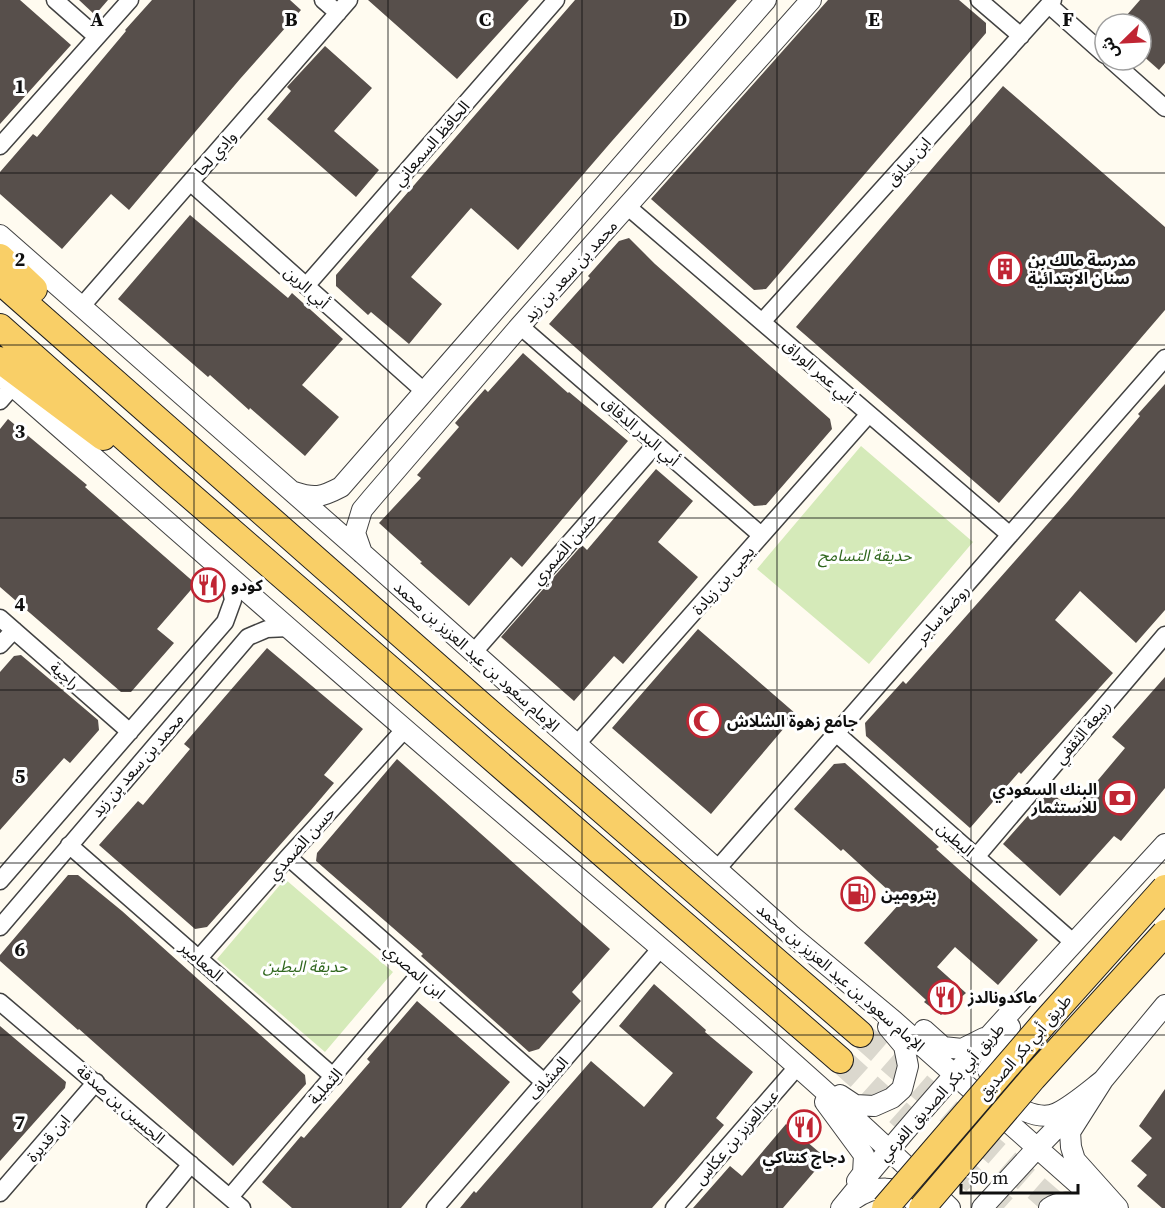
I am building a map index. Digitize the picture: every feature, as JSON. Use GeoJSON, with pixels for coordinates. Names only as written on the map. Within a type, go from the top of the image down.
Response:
{"type":"FeatureCollection","features":[{"type":"Feature","properties":{"kind":"main road"},"geometry":{"type":"LineString","coordinates":[[0,257],[38,292],[106,373]]}},
{"type":"Feature","properties":{"kind":"main road","name":"الإمام سعود بن عبد العزيز بن محمد"},"geometry":{"type":"LineString","coordinates":[[0,281],[472,697],[860,1034]]}},
{"type":"Feature","properties":{"kind":"main road"},"geometry":{"type":"LineString","coordinates":[[0,327],[170,478],[840,1060]]}},
{"type":"Feature","properties":{"kind":"main road"},"geometry":{"type":"LineString","coordinates":[[0,360],[92,431],[170,478]]}},
{"type":"Feature","properties":{"kind":"main road","name":"طريق أبي بكر الصديق"},"geometry":{"type":"LineString","coordinates":[[885,1208],[1165,888]]}},
{"type":"Feature","properties":{"kind":"main road","name":"طريق أبي بكر الصديق"},"geometry":{"type":"LineString","coordinates":[[920,1208],[1033,1078],[1165,933]]}},
{"type":"Feature","properties":{"kind":"street"},"geometry":{"type":"LineString","coordinates":[[55,0],[98,37]]}},
{"type":"Feature","properties":{"kind":"street"},"geometry":{"type":"LineString","coordinates":[[0,146],[130,0]]}},
{"type":"Feature","properties":{"kind":"street"},"geometry":{"type":"LineString","coordinates":[[323,0],[338,13]]}},
{"type":"Feature","properties":{"kind":"street","name":"وادي لحا"},"geometry":{"type":"LineString","coordinates":[[81,307],[349,0]]}},
{"type":"Feature","properties":{"kind":"street","name":"الحافظ السمعاني"},"geometry":{"type":"LineString","coordinates":[[306,285],[556,0]]}},
{"type":"Feature","properties":{"kind":"street","name":"محمد بن سعد بن زيد"},"geometry":{"type":"LineString","coordinates":[[291,491],[312,498],[327,495],[341,487],[766,0]]}},
{"type":"Feature","properties":{"kind":"street","name":"محمد بن سعد بن زيد"},"geometry":{"type":"LineString","coordinates":[[363,553],[355,533],[362,510],[520,326],[811,0]]}},
{"type":"Feature","properties":{"kind":"street"},"geometry":{"type":"LineString","coordinates":[[979,0],[1021,36]]}},
{"type":"Feature","properties":{"kind":"street"},"geometry":{"type":"LineString","coordinates":[[1051,2],[1093,43]]}},
{"type":"Feature","properties":{"kind":"street","name":"ابن سابق"},"geometry":{"type":"LineString","coordinates":[[762,322],[1051,2]]}},
{"type":"Feature","properties":{"kind":"street"},"geometry":{"type":"LineString","coordinates":[[1124,72],[1165,108]]}},
{"type":"Feature","properties":{"kind":"street","name":"أبي الرين"},"geometry":{"type":"LineString","coordinates":[[190,182],[424,392]]}},
{"type":"Feature","properties":{"kind":"street","name":"أبي عمر الوراق"},"geometry":{"type":"LineString","coordinates":[[628,207],[1010,535]]}},
{"type":"Feature","properties":{"kind":"street","name":"الإمام سعود بن عبد العزيز بن محمد"},"geometry":{"type":"LineString","coordinates":[[0,235],[363,553],[576,745],[1105,1208]]}},
{"type":"Feature","properties":{"kind":"street","name":"أبي البدر الدقاق"},"geometry":{"type":"LineString","coordinates":[[520,326],[761,535]]}},
{"type":"Feature","properties":{"kind":"street","name":"روضة ساجر"},"geometry":{"type":"LineString","coordinates":[[718,868],[1165,358]]}},
{"type":"Feature","properties":{"kind":"street"},"geometry":{"type":"LineString","coordinates":[[4,387],[228,575],[798,1066],[950,1208]]}},
{"type":"Feature","properties":{"kind":"street","name":"يحيى بن زيادة"},"geometry":{"type":"LineString","coordinates":[[576,745],[869,414]]}},
{"type":"Feature","properties":{"kind":"street","name":"حسن الضمري"},"geometry":{"type":"LineString","coordinates":[[473,653],[656,444]]}},
{"type":"Feature","properties":{"kind":"street"},"geometry":{"type":"LineString","coordinates":[[352,475],[350,485],[353,497],[372,498]]}},
{"type":"Feature","properties":{"kind":"street","name":"محمد بن سعد بن زيد"},"geometry":{"type":"LineString","coordinates":[[0,881],[225,622],[233,600],[228,575]]}},
{"type":"Feature","properties":{"kind":"street","name":"راجية"},"geometry":{"type":"LineString","coordinates":[[0,618],[130,732]]}},
{"type":"Feature","properties":{"kind":"street","name":"محمد بن سعد بن زيد"},"geometry":{"type":"LineString","coordinates":[[0,927],[248,636],[267,629],[289,628]]}},
{"type":"Feature","properties":{"kind":"street"},"geometry":{"type":"LineString","coordinates":[[0,645],[14,630]]}},
{"type":"Feature","properties":{"kind":"street","name":"ربيعة الثقفي"},"geometry":{"type":"LineString","coordinates":[[976,856],[1165,635]]}},
{"type":"Feature","properties":{"kind":"street","name":"حسن الضمدي"},"geometry":{"type":"LineString","coordinates":[[199,958],[405,729]]}},
{"type":"Feature","properties":{"kind":"street","name":"البطين"},"geometry":{"type":"LineString","coordinates":[[837,734],[1074,943]]}},
{"type":"Feature","properties":{"kind":"street","name":"طريق أبي بكر الصديق الفرعي"},"geometry":{"type":"LineString","coordinates":[[842,1208],[889,1149],[954,1075],[1165,844]]}},
{"type":"Feature","properties":{"kind":"street","name":"المعامير"},"geometry":{"type":"LineString","coordinates":[[69,845],[334,1077]]}},
{"type":"Feature","properties":{"kind":"street","name":"ابن المصري"},"geometry":{"type":"LineString","coordinates":[[288,857],[419,975],[544,1082]]}},
{"type":"Feature","properties":{"kind":"street"},"geometry":{"type":"LineString","coordinates":[[1074,943],[1016,1017],[998,1047],[988,1070],[997,1090],[1013,1105],[1032,1113],[1048,1116],[1058,1113],[1103,1080]]}},
{"type":"Feature","properties":{"kind":"street","name":"المشاف"},"geometry":{"type":"LineString","coordinates":[[435,1208],[661,948]]}},
{"type":"Feature","properties":{"kind":"street"},"geometry":{"type":"LineString","coordinates":[[798,1066],[855,1105],[874,1106],[892,1098],[902,1089],[908,1066],[904,1046],[834,972]]}},
{"type":"Feature","properties":{"kind":"street"},"geometry":{"type":"LineString","coordinates":[[834,972],[907,1016],[943,1047],[962,1049],[981,1040],[996,1029],[1013,1011]]}},
{"type":"Feature","properties":{"kind":"street","name":"الثملية"},"geometry":{"type":"LineString","coordinates":[[236,1203],[334,1077],[419,975]]}},
{"type":"Feature","properties":{"kind":"street","name":"الحسين بن صدقة"},"geometry":{"type":"LineString","coordinates":[[0,1002],[236,1203]]}},
{"type":"Feature","properties":{"kind":"street"},"geometry":{"type":"LineString","coordinates":[[982,1208],[1103,1080],[1165,1005]]}},
{"type":"Feature","properties":{"kind":"street","name":"طريق أبي بكر الصديق الفرعي"},"geometry":{"type":"LineString","coordinates":[[798,1066],[864,1155],[862,1173],[835,1208]]}},
{"type":"Feature","properties":{"kind":"street","name":"عبدالعزيز بن عكاس"},"geometry":{"type":"LineString","coordinates":[[674,1208],[798,1066]]}},
{"type":"Feature","properties":{"kind":"street"},"geometry":{"type":"LineString","coordinates":[[1103,1080],[1070,1132],[1071,1147],[1075,1160],[1118,1208]]}},
{"type":"Feature","properties":{"kind":"street","name":"ابن قديرة"},"geometry":{"type":"LineString","coordinates":[[0,1193],[96,1082]]}},
{"type":"Feature","properties":{"kind":"street"},"geometry":{"type":"LineString","coordinates":[[155,1208],[191,1164]]}},
{"type":"Feature","properties":{"kind":"street"},"geometry":{"type":"LineString","coordinates":[[842,1208],[855,1198],[885,1187],[903,1193],[920,1208]]}},
{"type":"Feature","properties":{"kind":"street"},"geometry":{"type":"LineString","coordinates":[[1049,1208],[1055,1204],[1070,1202],[1087,1208]]}},
{"type":"Feature","properties":{"kind":"green space","name":"حديقة التسامح"},"geometry":{"type":"Polygon","coordinates":[[[861,446],[973,542],[869,664],[757,569],[861,446]]]}},
{"type":"Feature","properties":{"kind":"green space","name":"حديقة البطين"},"geometry":{"type":"Polygon","coordinates":[[[285,879],[393,972],[325,1052],[217,959],[285,879]]]}},
{"type":"Feature","properties":{"kind":"building"},"geometry":{"type":"Polygon","coordinates":[[[0,0],[20,0],[71,45],[0,124],[0,0]]]}},
{"type":"Feature","properties":{"kind":"building"},"geometry":{"type":"Polygon","coordinates":[[[79,0],[108,0],[95,15],[79,0]]]}},
{"type":"Feature","properties":{"kind":"building"},"geometry":{"type":"Polygon","coordinates":[[[152,0],[290,0],[301,10],[129,210],[111,194],[62,249],[0,194],[0,172],[33,134],[37,137],[152,0]]]}},
{"type":"Feature","properties":{"kind":"building"},"geometry":{"type":"Polygon","coordinates":[[[368,0],[529,0],[457,79],[368,0]]]}},
{"type":"Feature","properties":{"kind":"building"},"geometry":{"type":"Polygon","coordinates":[[[575,0],[737,0],[518,250],[471,208],[411,277],[442,304],[409,344],[371,312],[368,315],[336,286],[336,275],[575,0]]]}},
{"type":"Feature","properties":{"kind":"building"},"geometry":{"type":"Polygon","coordinates":[[[828,0],[959,0],[986,23],[986,33],[766,289],[754,290],[651,199],[828,0]]]}},
{"type":"Feature","properties":{"kind":"building"},"geometry":{"type":"Polygon","coordinates":[[[1140,0],[1165,0],[1165,63],[1159,70],[1153,65],[1153,12],[1130,12],[1140,0]]]}},
{"type":"Feature","properties":{"kind":"building"},"geometry":{"type":"Polygon","coordinates":[[[325,46],[372,88],[334,131],[379,170],[356,197],[267,119],[291,91],[287,87],[325,46]]]}},
{"type":"Feature","properties":{"kind":"building","name":"مدرسة مالك بن سنان الابتدائية"},"geometry":{"type":"Polygon","coordinates":[[[1003,86],[1165,227],[1165,310],[999,503],[796,327],[1003,86]]]}},
{"type":"Feature","properties":{"kind":"building"},"geometry":{"type":"Polygon","coordinates":[[[190,215],[288,298],[292,293],[343,339],[302,385],[339,417],[305,456],[210,375],[208,377],[118,299],[190,215]]]}},
{"type":"Feature","properties":{"kind":"building"},"geometry":{"type":"Polygon","coordinates":[[[629,238],[655,264],[830,419],[832,429],[766,505],[754,506],[549,324],[619,241],[629,238]]]}},
{"type":"Feature","properties":{"kind":"building"},"geometry":{"type":"Polygon","coordinates":[[[523,353],[628,441],[522,567],[511,557],[469,606],[379,523],[421,478],[417,475],[459,427],[455,423],[485,389],[488,392],[523,353]]]}},
{"type":"Feature","properties":{"kind":"building"},"geometry":{"type":"Polygon","coordinates":[[[1165,384],[1165,610],[1136,643],[1080,591],[1055,620],[1113,673],[1021,774],[1019,772],[970,828],[866,736],[865,723],[903,681],[906,684],[1068,501],[1165,384]]]}},
{"type":"Feature","properties":{"kind":"building"},"geometry":{"type":"Polygon","coordinates":[[[8,419],[87,485],[85,487],[196,584],[157,629],[174,643],[131,692],[121,692],[0,587],[0,429],[8,419]]]}},
{"type":"Feature","properties":{"kind":"building"},"geometry":{"type":"Polygon","coordinates":[[[656,469],[693,501],[658,542],[698,577],[623,664],[614,656],[574,701],[501,637],[582,545],[587,550],[656,469]]]}},
{"type":"Feature","properties":{"kind":"building","name":"جامع زهوة الشلاش"},"geometry":{"type":"Polygon","coordinates":[[[698,629],[796,714],[711,814],[612,728],[698,629]]]}},
{"type":"Feature","properties":{"kind":"building"},"geometry":{"type":"Polygon","coordinates":[[[267,648],[363,729],[324,775],[334,783],[207,927],[195,929],[99,845],[138,801],[143,805],[190,749],[184,744],[267,648]]]}},
{"type":"Feature","properties":{"kind":"building"},"geometry":{"type":"Polygon","coordinates":[[[21,655],[98,720],[99,730],[70,763],[64,758],[0,830],[0,672],[14,656],[21,655]]]}},
{"type":"Feature","properties":{"kind":"building"},"geometry":{"type":"Polygon","coordinates":[[[1165,677],[1165,788],[1121,841],[1114,836],[1060,896],[1003,844],[1050,791],[1072,811],[1125,748],[1112,737],[1165,677]]]}},
{"type":"Feature","properties":{"kind":"building"},"geometry":{"type":"Polygon","coordinates":[[[397,759],[610,949],[572,992],[581,1001],[539,1049],[529,1052],[421,956],[423,954],[316,861],[317,853],[397,759]]]}},
{"type":"Feature","properties":{"kind":"building"},"geometry":{"type":"Polygon","coordinates":[[[845,763],[939,847],[936,849],[1038,940],[998,985],[955,947],[937,967],[966,993],[941,1015],[924,1002],[926,1000],[864,943],[901,902],[843,849],[841,851],[794,809],[834,764],[845,763]]]}},
{"type":"Feature","properties":{"kind":"building"},"geometry":{"type":"Polygon","coordinates":[[[68,875],[78,875],[122,911],[305,1075],[306,1084],[233,1166],[0,961],[0,955],[68,875]]]}},
{"type":"Feature","properties":{"kind":"building"},"geometry":{"type":"Polygon","coordinates":[[[654,984],[706,1030],[705,1032],[753,1072],[716,1118],[724,1125],[676,1181],[652,1208],[460,1208],[474,1191],[476,1193],[591,1061],[644,1107],[673,1073],[619,1026],[654,984]]]}},
{"type":"Feature","properties":{"kind":"building"},"geometry":{"type":"Polygon","coordinates":[[[417,1001],[510,1082],[401,1208],[292,1208],[262,1182],[370,1062],[367,1059],[417,1001]]]}},
{"type":"Feature","properties":{"kind":"building"},"geometry":{"type":"Polygon","coordinates":[[[0,1026],[66,1082],[65,1088],[0,1161],[0,1026]]]}},
{"type":"Feature","properties":{"kind":"building"},"geometry":{"type":"Polygon","coordinates":[[[1165,1089],[1165,1208],[1162,1208],[1137,1186],[1147,1175],[1131,1161],[1152,1138],[1139,1126],[1165,1089]]]}},
{"type":"Feature","properties":{"kind":"building"},"geometry":{"type":"Polygon","coordinates":[[[786,1124],[826,1158],[783,1208],[693,1208],[730,1166],[742,1176],[786,1124]]]}},
{"type":"Feature","properties":{"kind":"tunnel"},"geometry":{"type":"LineString","coordinates":[[860,1034],[1059,1208]]}},
{"type":"Feature","properties":{"kind":"tunnel"},"geometry":{"type":"LineString","coordinates":[[840,1060],[1004,1208]]}},
{"type":"Feature","properties":{"kind":"place","name":"مدرسة مالك بن سنان الابتدائية"},"geometry":{"type":"Point","coordinates":[1005,269]}},
{"type":"Feature","properties":{"kind":"place","name":"كودو"},"geometry":{"type":"Point","coordinates":[208,585]}},
{"type":"Feature","properties":{"kind":"place","name":"جامع زهوة الشلاش"},"geometry":{"type":"Point","coordinates":[704,721]}},
{"type":"Feature","properties":{"kind":"place","name":"البنك السعودي للاستثمار"},"geometry":{"type":"Point","coordinates":[1120,798]}},
{"type":"Feature","properties":{"kind":"place","name":"بترومين"},"geometry":{"type":"Point","coordinates":[858,894]}},
{"type":"Feature","properties":{"kind":"place","name":"ماكدونالدز"},"geometry":{"type":"Point","coordinates":[945,997]}},
{"type":"Feature","properties":{"kind":"place","name":"دجاج كنتاكي"},"geometry":{"type":"Point","coordinates":[804,1127]}}]}
